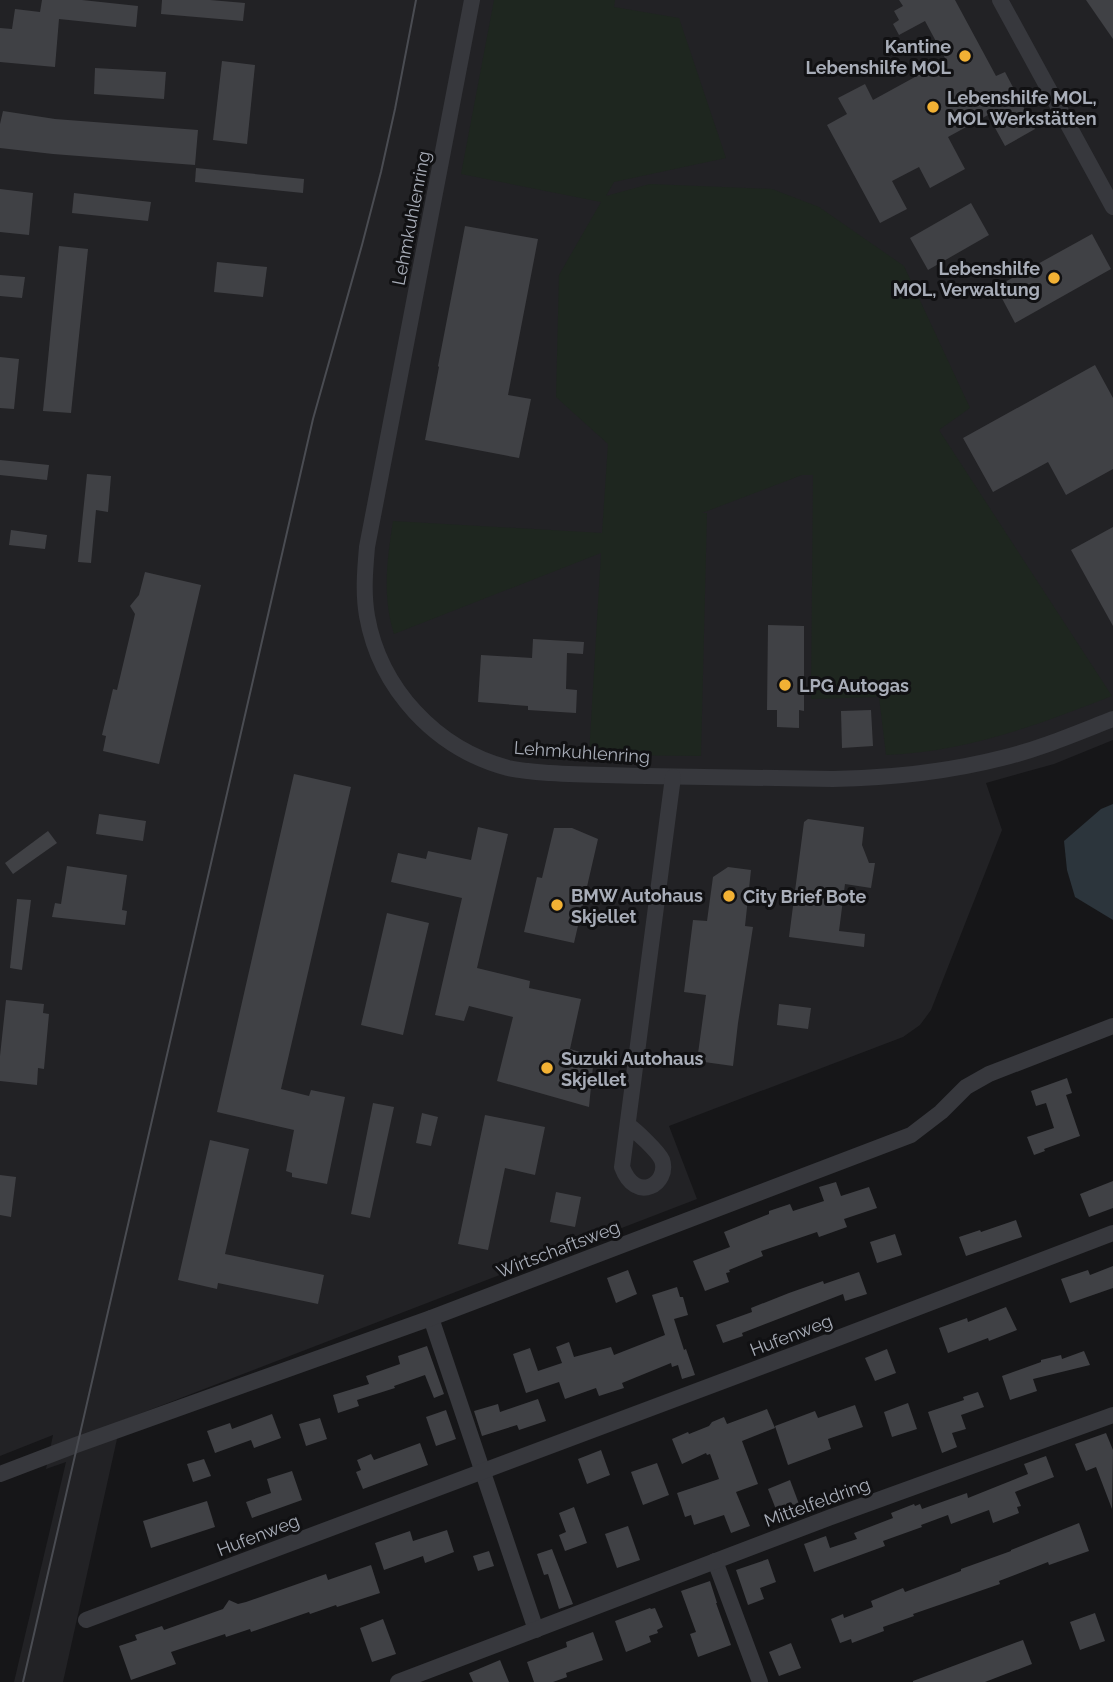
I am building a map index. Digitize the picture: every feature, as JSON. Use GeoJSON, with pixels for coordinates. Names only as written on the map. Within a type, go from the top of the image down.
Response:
{"type":"FeatureCollection","features":[{"type":"Feature","properties":{"kind":"street","name":"Lehmkuhlenring"},"geometry":{"type":"LineString","coordinates":[[472,0],[367,547],[364,590],[367,617],[379,655],[398,693],[428,725],[463,750],[509,768],[564,774],[861,779],[920,773],[1003,758],[1113,719]]}},
{"type":"Feature","properties":{"kind":"street"},"geometry":{"type":"LineString","coordinates":[[1000,0],[1113,207]]}},
{"type":"Feature","properties":{"kind":"street"},"geometry":{"type":"LineString","coordinates":[[628,1125],[673,777]]}},
{"type":"Feature","properties":{"kind":"street","name":"Wirtschaftsweg"},"geometry":{"type":"LineString","coordinates":[[0,1474],[431,1318],[911,1135],[941,1112],[966,1087],[989,1074],[1113,1026]]}},
{"type":"Feature","properties":{"kind":"street","name":"Hufenweg"},"geometry":{"type":"LineString","coordinates":[[86,1620],[1113,1233]]}},
{"type":"Feature","properties":{"kind":"street"},"geometry":{"type":"LineString","coordinates":[[431,1318],[536,1630]]}},
{"type":"Feature","properties":{"kind":"street","name":"Mittelfeldring"},"geometry":{"type":"LineString","coordinates":[[398,1682],[715,1561],[1113,1415]]}},
{"type":"Feature","properties":{"kind":"street"},"geometry":{"type":"LineString","coordinates":[[715,1561],[760,1682]]}},
{"type":"Feature","properties":{"kind":"shaded area"},"geometry":{"type":"Polygon","coordinates":[[[0,0],[1113,0],[1113,740],[1054,764],[986,783],[1002,830],[931,1010],[920,1025],[903,1037],[669,1126],[697,1199],[121,1421],[63,1682],[14,1682],[66,1462],[46,1469],[53,1435],[0,1456],[0,0]]]}},
{"type":"Feature","properties":{"kind":"shaded area"},"geometry":{"type":"Polygon","coordinates":[[[494,0],[615,0],[614,7],[679,18],[726,158],[614,182],[606,196],[650,184],[772,189],[819,207],[904,266],[970,408],[939,430],[1112,696],[1029,727],[973,743],[916,753],[886,755],[879,697],[811,699],[813,475],[802,475],[702,513],[707,513],[701,756],[589,755],[601,553],[394,634],[387,592],[393,521],[602,533],[608,444],[556,397],[559,275],[601,202],[461,174],[494,0]]]}},
{"type":"Feature","properties":{"kind":"shaded area"},"geometry":{"type":"Polygon","coordinates":[[[1113,804],[1113,920],[1075,897],[1067,870],[1064,841],[1101,809],[1113,804]]]}},
{"type":"Feature","properties":{"kind":"building"},"geometry":{"type":"Polygon","coordinates":[[[42,0],[82,0],[138,6],[136,27],[59,19],[55,67],[0,62],[0,28],[12,29],[15,9],[40,12],[42,0]]]}},
{"type":"Feature","properties":{"kind":"building"},"geometry":{"type":"Polygon","coordinates":[[[162,0],[245,3],[243,21],[161,14],[162,0]]]}},
{"type":"Feature","properties":{"kind":"building","name":"Lebenshilfe MOL, MOL Werkstätten"},"geometry":{"type":"Polygon","coordinates":[[[899,0],[955,0],[996,76],[1005,72],[1035,129],[1005,146],[988,115],[948,137],[965,169],[930,188],[919,167],[892,181],[907,209],[880,223],[827,125],[847,114],[838,98],[865,84],[873,100],[946,60],[925,21],[899,35],[893,24],[899,20],[894,11],[903,6],[899,0]]]}},
{"type":"Feature","properties":{"kind":"building"},"geometry":{"type":"Polygon","coordinates":[[[1086,0],[1113,0],[1113,39],[1086,0]]]}},
{"type":"Feature","properties":{"kind":"building"},"geometry":{"type":"Polygon","coordinates":[[[222,61],[255,65],[247,144],[213,140],[222,61]]]}},
{"type":"Feature","properties":{"kind":"building"},"geometry":{"type":"Polygon","coordinates":[[[95,68],[166,72],[164,99],[94,94],[95,68]]]}},
{"type":"Feature","properties":{"kind":"building"},"geometry":{"type":"Polygon","coordinates":[[[3,111],[55,119],[198,130],[195,165],[0,148],[3,111]]]}},
{"type":"Feature","properties":{"kind":"building"},"geometry":{"type":"Polygon","coordinates":[[[196,168],[304,179],[303,193],[195,182],[196,168]]]}},
{"type":"Feature","properties":{"kind":"building"},"geometry":{"type":"Polygon","coordinates":[[[0,189],[33,193],[29,235],[0,232],[0,189]]]}},
{"type":"Feature","properties":{"kind":"building"},"geometry":{"type":"Polygon","coordinates":[[[74,193],[151,202],[148,221],[72,213],[74,193]]]}},
{"type":"Feature","properties":{"kind":"building"},"geometry":{"type":"Polygon","coordinates":[[[971,203],[989,235],[928,270],[910,238],[971,203]]]}},
{"type":"Feature","properties":{"kind":"building"},"geometry":{"type":"Polygon","coordinates":[[[465,226],[538,239],[508,395],[531,399],[519,458],[425,440],[465,226]]]}},
{"type":"Feature","properties":{"kind":"building","name":"Lebenshilfe MOL, Verwaltung"},"geometry":{"type":"Polygon","coordinates":[[[1092,234],[1111,269],[1015,323],[996,287],[1092,234]]]}},
{"type":"Feature","properties":{"kind":"building"},"geometry":{"type":"Polygon","coordinates":[[[59,246],[88,249],[71,413],[43,411],[59,246]]]}},
{"type":"Feature","properties":{"kind":"building"},"geometry":{"type":"Polygon","coordinates":[[[217,262],[267,267],[263,297],[214,292],[217,262]]]}},
{"type":"Feature","properties":{"kind":"building"},"geometry":{"type":"Polygon","coordinates":[[[0,275],[25,277],[22,298],[0,296],[0,275]]]}},
{"type":"Feature","properties":{"kind":"building"},"geometry":{"type":"Polygon","coordinates":[[[0,357],[19,359],[14,409],[0,408],[0,357]]]}},
{"type":"Feature","properties":{"kind":"building"},"geometry":{"type":"Polygon","coordinates":[[[1095,365],[1113,398],[1113,469],[1066,495],[1048,462],[993,492],[963,438],[1095,365]]]}},
{"type":"Feature","properties":{"kind":"building"},"geometry":{"type":"Polygon","coordinates":[[[0,460],[49,465],[47,480],[0,475],[0,460]]]}},
{"type":"Feature","properties":{"kind":"building"},"geometry":{"type":"Polygon","coordinates":[[[87,474],[111,476],[108,512],[96,510],[91,563],[78,562],[87,474]]]}},
{"type":"Feature","properties":{"kind":"building"},"geometry":{"type":"Polygon","coordinates":[[[1113,527],[1113,626],[1071,550],[1113,527]]]}},
{"type":"Feature","properties":{"kind":"building"},"geometry":{"type":"Polygon","coordinates":[[[11,530],[47,535],[45,549],[9,545],[11,530]]]}},
{"type":"Feature","properties":{"kind":"building"},"geometry":{"type":"Polygon","coordinates":[[[145,572],[201,585],[159,764],[103,751],[106,736],[102,735],[113,689],[117,690],[135,614],[130,606],[139,595],[145,572]]]}},
{"type":"Feature","properties":{"kind":"building","name":"LPG Autogas"},"geometry":{"type":"Polygon","coordinates":[[[768,625],[804,626],[804,711],[799,710],[799,728],[777,727],[777,710],[767,710],[768,625]]]}},
{"type":"Feature","properties":{"kind":"building"},"geometry":{"type":"Polygon","coordinates":[[[533,639],[584,642],[583,654],[567,653],[566,689],[577,690],[576,713],[528,710],[528,706],[478,702],[481,655],[532,658],[533,639]]]}},
{"type":"Feature","properties":{"kind":"building"},"geometry":{"type":"Polygon","coordinates":[[[871,710],[873,746],[842,748],[841,711],[871,710]]]}},
{"type":"Feature","properties":{"kind":"building"},"geometry":{"type":"Polygon","coordinates":[[[294,774],[351,787],[281,1089],[309,1096],[311,1090],[345,1097],[327,1184],[292,1177],[292,1173],[286,1171],[294,1130],[217,1112],[294,774]]]}},
{"type":"Feature","properties":{"kind":"building"},"geometry":{"type":"Polygon","coordinates":[[[99,814],[146,821],[143,841],[96,834],[99,814]]]}},
{"type":"Feature","properties":{"kind":"building"},"geometry":{"type":"Polygon","coordinates":[[[808,819],[864,827],[862,845],[869,863],[875,863],[871,888],[845,884],[839,931],[865,934],[864,947],[789,937],[804,822],[808,819]]]}},
{"type":"Feature","properties":{"kind":"building"},"geometry":{"type":"Polygon","coordinates":[[[478,827],[508,834],[477,968],[530,981],[529,988],[581,999],[570,1049],[594,1056],[589,1107],[497,1081],[513,1017],[469,1006],[464,1021],[435,1015],[462,898],[391,882],[398,853],[426,859],[428,851],[471,860],[478,827]]]}},
{"type":"Feature","properties":{"kind":"building","name":"BMW Autohaus Skjellet"},"geometry":{"type":"Polygon","coordinates":[[[554,828],[572,828],[598,839],[574,943],[524,932],[537,877],[542,878],[554,828]]]}},
{"type":"Feature","properties":{"kind":"building"},"geometry":{"type":"Polygon","coordinates":[[[48,831],[57,843],[13,874],[5,863],[48,831]]]}},
{"type":"Feature","properties":{"kind":"building"},"geometry":{"type":"Polygon","coordinates":[[[67,866],[127,875],[122,910],[127,911],[125,925],[52,917],[55,903],[61,904],[67,866]]]}},
{"type":"Feature","properties":{"kind":"building"},"geometry":{"type":"Polygon","coordinates":[[[728,867],[751,870],[745,926],[753,927],[733,1066],[697,1061],[706,995],[684,992],[693,920],[707,921],[713,877],[728,867]]]}},
{"type":"Feature","properties":{"kind":"building"},"geometry":{"type":"Polygon","coordinates":[[[17,899],[31,900],[22,970],[10,968],[17,899]]]}},
{"type":"Feature","properties":{"kind":"building"},"geometry":{"type":"Polygon","coordinates":[[[387,913],[429,923],[403,1035],[361,1025],[387,913]]]}},
{"type":"Feature","properties":{"kind":"building"},"geometry":{"type":"Polygon","coordinates":[[[6,1000],[44,1004],[43,1013],[49,1014],[44,1069],[38,1068],[37,1085],[0,1081],[6,1000]]]}},
{"type":"Feature","properties":{"kind":"building"},"geometry":{"type":"Polygon","coordinates":[[[779,1004],[811,1008],[808,1029],[777,1025],[779,1004]]]}},
{"type":"Feature","properties":{"kind":"building"},"geometry":{"type":"Polygon","coordinates":[[[1067,1078],[1072,1093],[1066,1095],[1080,1136],[1034,1155],[1027,1137],[1054,1128],[1046,1103],[1036,1106],[1031,1091],[1067,1078]]]}},
{"type":"Feature","properties":{"kind":"building"},"geometry":{"type":"Polygon","coordinates":[[[373,1103],[394,1107],[370,1218],[351,1214],[373,1103]]]}},
{"type":"Feature","properties":{"kind":"building"},"geometry":{"type":"Polygon","coordinates":[[[422,1113],[438,1117],[431,1146],[416,1143],[422,1113]]]}},
{"type":"Feature","properties":{"kind":"building"},"geometry":{"type":"Polygon","coordinates":[[[485,1115],[545,1127],[535,1175],[505,1168],[488,1250],[458,1244],[485,1115]]]}},
{"type":"Feature","properties":{"kind":"building"},"geometry":{"type":"Polygon","coordinates":[[[210,1140],[249,1149],[225,1254],[324,1275],[318,1304],[218,1283],[217,1289],[178,1280],[210,1140]]]}},
{"type":"Feature","properties":{"kind":"building"},"geometry":{"type":"Polygon","coordinates":[[[0,1175],[16,1177],[11,1217],[0,1215],[0,1175]]]}},
{"type":"Feature","properties":{"kind":"building"},"geometry":{"type":"Polygon","coordinates":[[[1113,1181],[1113,1208],[1089,1217],[1080,1194],[1113,1181]]]}},
{"type":"Feature","properties":{"kind":"building"},"geometry":{"type":"Polygon","coordinates":[[[836,1182],[841,1196],[869,1187],[877,1208],[844,1219],[847,1227],[819,1237],[817,1232],[761,1251],[763,1256],[729,1270],[730,1272],[726,1273],[729,1282],[705,1291],[693,1261],[730,1247],[724,1232],[790,1204],[793,1211],[824,1201],[819,1187],[836,1182]]]}},
{"type":"Feature","properties":{"kind":"building"},"geometry":{"type":"Polygon","coordinates":[[[556,1192],[581,1197],[575,1227],[550,1222],[556,1192]]]}},
{"type":"Feature","properties":{"kind":"building"},"geometry":{"type":"Polygon","coordinates":[[[1016,1220],[1022,1237],[966,1256],[959,1237],[1016,1220]]]}},
{"type":"Feature","properties":{"kind":"building"},"geometry":{"type":"Polygon","coordinates":[[[895,1234],[902,1255],[877,1263],[870,1242],[895,1234]]]}},
{"type":"Feature","properties":{"kind":"building"},"geometry":{"type":"Polygon","coordinates":[[[1113,1266],[1113,1288],[1070,1303],[1061,1279],[1088,1270],[1090,1275],[1113,1266]]]}},
{"type":"Feature","properties":{"kind":"building"},"geometry":{"type":"Polygon","coordinates":[[[628,1270],[637,1294],[616,1303],[607,1278],[628,1270]]]}},
{"type":"Feature","properties":{"kind":"building"},"geometry":{"type":"Polygon","coordinates":[[[859,1272],[867,1294],[845,1301],[843,1294],[723,1343],[716,1325],[752,1312],[751,1308],[789,1293],[859,1272]]]}},
{"type":"Feature","properties":{"kind":"building"},"geometry":{"type":"Polygon","coordinates":[[[677,1287],[688,1315],[674,1319],[695,1375],[682,1379],[678,1365],[672,1367],[671,1363],[622,1383],[624,1388],[599,1396],[596,1388],[565,1399],[559,1382],[526,1393],[513,1354],[530,1348],[538,1371],[562,1363],[556,1347],[569,1342],[574,1357],[611,1347],[614,1355],[665,1335],[652,1295],[677,1287]]]}},
{"type":"Feature","properties":{"kind":"building"},"geometry":{"type":"Polygon","coordinates":[[[1006,1307],[1017,1330],[948,1353],[939,1328],[967,1318],[968,1322],[1006,1307]]]}},
{"type":"Feature","properties":{"kind":"building"},"geometry":{"type":"Polygon","coordinates":[[[427,1346],[444,1394],[434,1398],[425,1375],[357,1400],[359,1406],[338,1413],[333,1395],[369,1384],[366,1376],[400,1364],[398,1356],[427,1346]]]}},
{"type":"Feature","properties":{"kind":"building"},"geometry":{"type":"Polygon","coordinates":[[[887,1349],[896,1373],[875,1381],[865,1358],[887,1349]]]}},
{"type":"Feature","properties":{"kind":"building"},"geometry":{"type":"Polygon","coordinates":[[[1084,1351],[1090,1365],[1033,1379],[1037,1391],[1010,1400],[1002,1376],[1041,1360],[1061,1355],[1062,1359],[1084,1351]]]}},
{"type":"Feature","properties":{"kind":"building"},"geometry":{"type":"Polygon","coordinates":[[[978,1392],[984,1407],[961,1415],[966,1429],[952,1433],[957,1447],[942,1453],[928,1412],[964,1400],[963,1397],[978,1392]]]}},
{"type":"Feature","properties":{"kind":"building"},"geometry":{"type":"Polygon","coordinates":[[[538,1399],[546,1421],[519,1430],[517,1425],[482,1436],[474,1411],[498,1404],[500,1412],[538,1399]]]}},
{"type":"Feature","properties":{"kind":"building"},"geometry":{"type":"Polygon","coordinates":[[[908,1403],[917,1429],[892,1437],[884,1412],[908,1403]]]}},
{"type":"Feature","properties":{"kind":"building"},"geometry":{"type":"Polygon","coordinates":[[[855,1405],[863,1427],[828,1439],[831,1449],[788,1465],[775,1426],[815,1411],[818,1418],[855,1405]]]}},
{"type":"Feature","properties":{"kind":"building"},"geometry":{"type":"Polygon","coordinates":[[[767,1409],[775,1428],[742,1441],[758,1484],[736,1492],[750,1526],[731,1533],[724,1515],[694,1525],[691,1515],[685,1517],[677,1493],[719,1479],[710,1454],[706,1453],[682,1464],[672,1439],[709,1426],[724,1417],[727,1424],[767,1409]]]}},
{"type":"Feature","properties":{"kind":"building"},"geometry":{"type":"Polygon","coordinates":[[[446,1410],[456,1439],[436,1446],[426,1417],[446,1410]]]}},
{"type":"Feature","properties":{"kind":"building"},"geometry":{"type":"Polygon","coordinates":[[[272,1414],[281,1438],[254,1448],[251,1440],[215,1453],[207,1431],[230,1423],[232,1429],[272,1414]]]}},
{"type":"Feature","properties":{"kind":"building"},"geometry":{"type":"Polygon","coordinates":[[[320,1418],[327,1439],[306,1446],[299,1424],[320,1418]]]}},
{"type":"Feature","properties":{"kind":"building"},"geometry":{"type":"Polygon","coordinates":[[[1106,1433],[1113,1450],[1112,1509],[1096,1467],[1086,1471],[1075,1444],[1106,1433]]]}},
{"type":"Feature","properties":{"kind":"building"},"geometry":{"type":"Polygon","coordinates":[[[420,1443],[428,1465],[363,1489],[356,1472],[361,1470],[357,1460],[371,1454],[374,1460],[420,1443]]]}},
{"type":"Feature","properties":{"kind":"building"},"geometry":{"type":"Polygon","coordinates":[[[601,1450],[610,1475],[587,1484],[578,1459],[601,1450]]]}},
{"type":"Feature","properties":{"kind":"building"},"geometry":{"type":"Polygon","coordinates":[[[1046,1456],[1054,1477],[1015,1492],[1021,1506],[1017,1507],[1019,1513],[993,1523],[989,1510],[951,1524],[948,1515],[883,1541],[885,1546],[814,1572],[804,1544],[826,1536],[830,1548],[857,1539],[854,1533],[893,1518],[891,1513],[914,1504],[920,1504],[922,1509],[967,1493],[968,1498],[1028,1474],[1024,1464],[1046,1456]]]}},
{"type":"Feature","properties":{"kind":"building"},"geometry":{"type":"Polygon","coordinates":[[[204,1459],[211,1476],[193,1482],[187,1464],[204,1459]]]}},
{"type":"Feature","properties":{"kind":"building"},"geometry":{"type":"Polygon","coordinates":[[[657,1463],[669,1495],[643,1505],[631,1472],[657,1463]]]}},
{"type":"Feature","properties":{"kind":"building"},"geometry":{"type":"Polygon","coordinates":[[[292,1471],[302,1500],[252,1518],[246,1502],[271,1493],[267,1479],[292,1471]]]}},
{"type":"Feature","properties":{"kind":"building"},"geometry":{"type":"Polygon","coordinates":[[[790,1480],[799,1504],[777,1512],[768,1489],[790,1480]]]}},
{"type":"Feature","properties":{"kind":"building"},"geometry":{"type":"Polygon","coordinates":[[[207,1501],[215,1527],[151,1548],[143,1521],[207,1501]]]}},
{"type":"Feature","properties":{"kind":"building"},"geometry":{"type":"Polygon","coordinates":[[[574,1507],[587,1543],[565,1551],[559,1535],[566,1532],[559,1513],[574,1507]]]}},
{"type":"Feature","properties":{"kind":"building"},"geometry":{"type":"Polygon","coordinates":[[[1079,1523],[1089,1551],[1049,1565],[1048,1562],[999,1581],[1000,1584],[913,1614],[914,1616],[883,1627],[884,1631],[852,1643],[851,1639],[840,1643],[831,1619],[843,1614],[844,1618],[873,1607],[871,1601],[903,1588],[905,1592],[961,1571],[1079,1523]]]}},
{"type":"Feature","properties":{"kind":"building"},"geometry":{"type":"Polygon","coordinates":[[[628,1526],[640,1560],[617,1568],[605,1534],[628,1526]]]}},
{"type":"Feature","properties":{"kind":"building"},"geometry":{"type":"Polygon","coordinates":[[[447,1530],[454,1552],[425,1563],[423,1556],[384,1570],[375,1543],[410,1531],[413,1541],[447,1530]]]}},
{"type":"Feature","properties":{"kind":"building"},"geometry":{"type":"Polygon","coordinates":[[[552,1549],[573,1604],[559,1609],[548,1574],[544,1575],[537,1554],[552,1549]]]}},
{"type":"Feature","properties":{"kind":"building"},"geometry":{"type":"Polygon","coordinates":[[[489,1551],[494,1566],[478,1571],[473,1556],[489,1551]]]}},
{"type":"Feature","properties":{"kind":"building"},"geometry":{"type":"Polygon","coordinates":[[[768,1559],[776,1582],[760,1588],[764,1599],[748,1605],[736,1570],[768,1559]]]}},
{"type":"Feature","properties":{"kind":"building"},"geometry":{"type":"Polygon","coordinates":[[[371,1565],[380,1593],[337,1607],[336,1605],[310,1614],[309,1612],[251,1632],[250,1629],[226,1637],[225,1634],[171,1652],[176,1664],[131,1680],[119,1646],[137,1640],[135,1635],[162,1626],[164,1630],[223,1609],[229,1600],[238,1604],[326,1574],[328,1580],[371,1565]]]}},
{"type":"Feature","properties":{"kind":"building"},"geometry":{"type":"Polygon","coordinates":[[[710,1581],[731,1645],[698,1657],[690,1634],[696,1632],[681,1591],[710,1581]]]}},
{"type":"Feature","properties":{"kind":"building"},"geometry":{"type":"Polygon","coordinates":[[[655,1608],[663,1627],[657,1630],[658,1633],[649,1636],[651,1642],[626,1652],[615,1621],[655,1608]]]}},
{"type":"Feature","properties":{"kind":"building"},"geometry":{"type":"Polygon","coordinates":[[[1095,1613],[1105,1641],[1080,1650],[1070,1622],[1095,1613]]]}},
{"type":"Feature","properties":{"kind":"building"},"geometry":{"type":"Polygon","coordinates":[[[383,1619],[396,1654],[372,1662],[360,1628],[383,1619]]]}},
{"type":"Feature","properties":{"kind":"building"},"geometry":{"type":"Polygon","coordinates":[[[593,1632],[603,1660],[566,1673],[567,1677],[553,1682],[534,1682],[527,1662],[567,1647],[566,1642],[593,1632]]]}},
{"type":"Feature","properties":{"kind":"building"},"geometry":{"type":"Polygon","coordinates":[[[1023,1640],[1032,1664],[985,1682],[913,1682],[913,1681],[1023,1640]]]}},
{"type":"Feature","properties":{"kind":"building"},"geometry":{"type":"Polygon","coordinates":[[[791,1643],[801,1668],[779,1676],[769,1652],[791,1643]]]}},
{"type":"Feature","properties":{"kind":"building"},"geometry":{"type":"Polygon","coordinates":[[[500,1660],[509,1682],[473,1682],[469,1673],[500,1660]]]}},
{"type":"Feature","properties":{"kind":"tram line"},"geometry":{"type":"LineString","coordinates":[[23,1682],[313,419],[381,172],[416,0]]}},
{"type":"Feature","properties":{"kind":"place","name":"Kantine Lebenshilfe MOL"},"geometry":{"type":"Point","coordinates":[965,56]}},
{"type":"Feature","properties":{"kind":"place","name":"Lebenshilfe MOL, MOL Werkstätten"},"geometry":{"type":"Point","coordinates":[933,107]}},
{"type":"Feature","properties":{"kind":"place","name":"Lebenshilfe MOL, Verwaltung"},"geometry":{"type":"Point","coordinates":[1054,278]}},
{"type":"Feature","properties":{"kind":"place","name":"LPG Autogas"},"geometry":{"type":"Point","coordinates":[785,685]}},
{"type":"Feature","properties":{"kind":"place","name":"City Brief Bote"},"geometry":{"type":"Point","coordinates":[729,896]}},
{"type":"Feature","properties":{"kind":"place","name":"BMW Autohaus Skjellet"},"geometry":{"type":"Point","coordinates":[557,905]}},
{"type":"Feature","properties":{"kind":"place","name":"Suzuki Autohaus Skjellet"},"geometry":{"type":"Point","coordinates":[547,1068]}}]}
